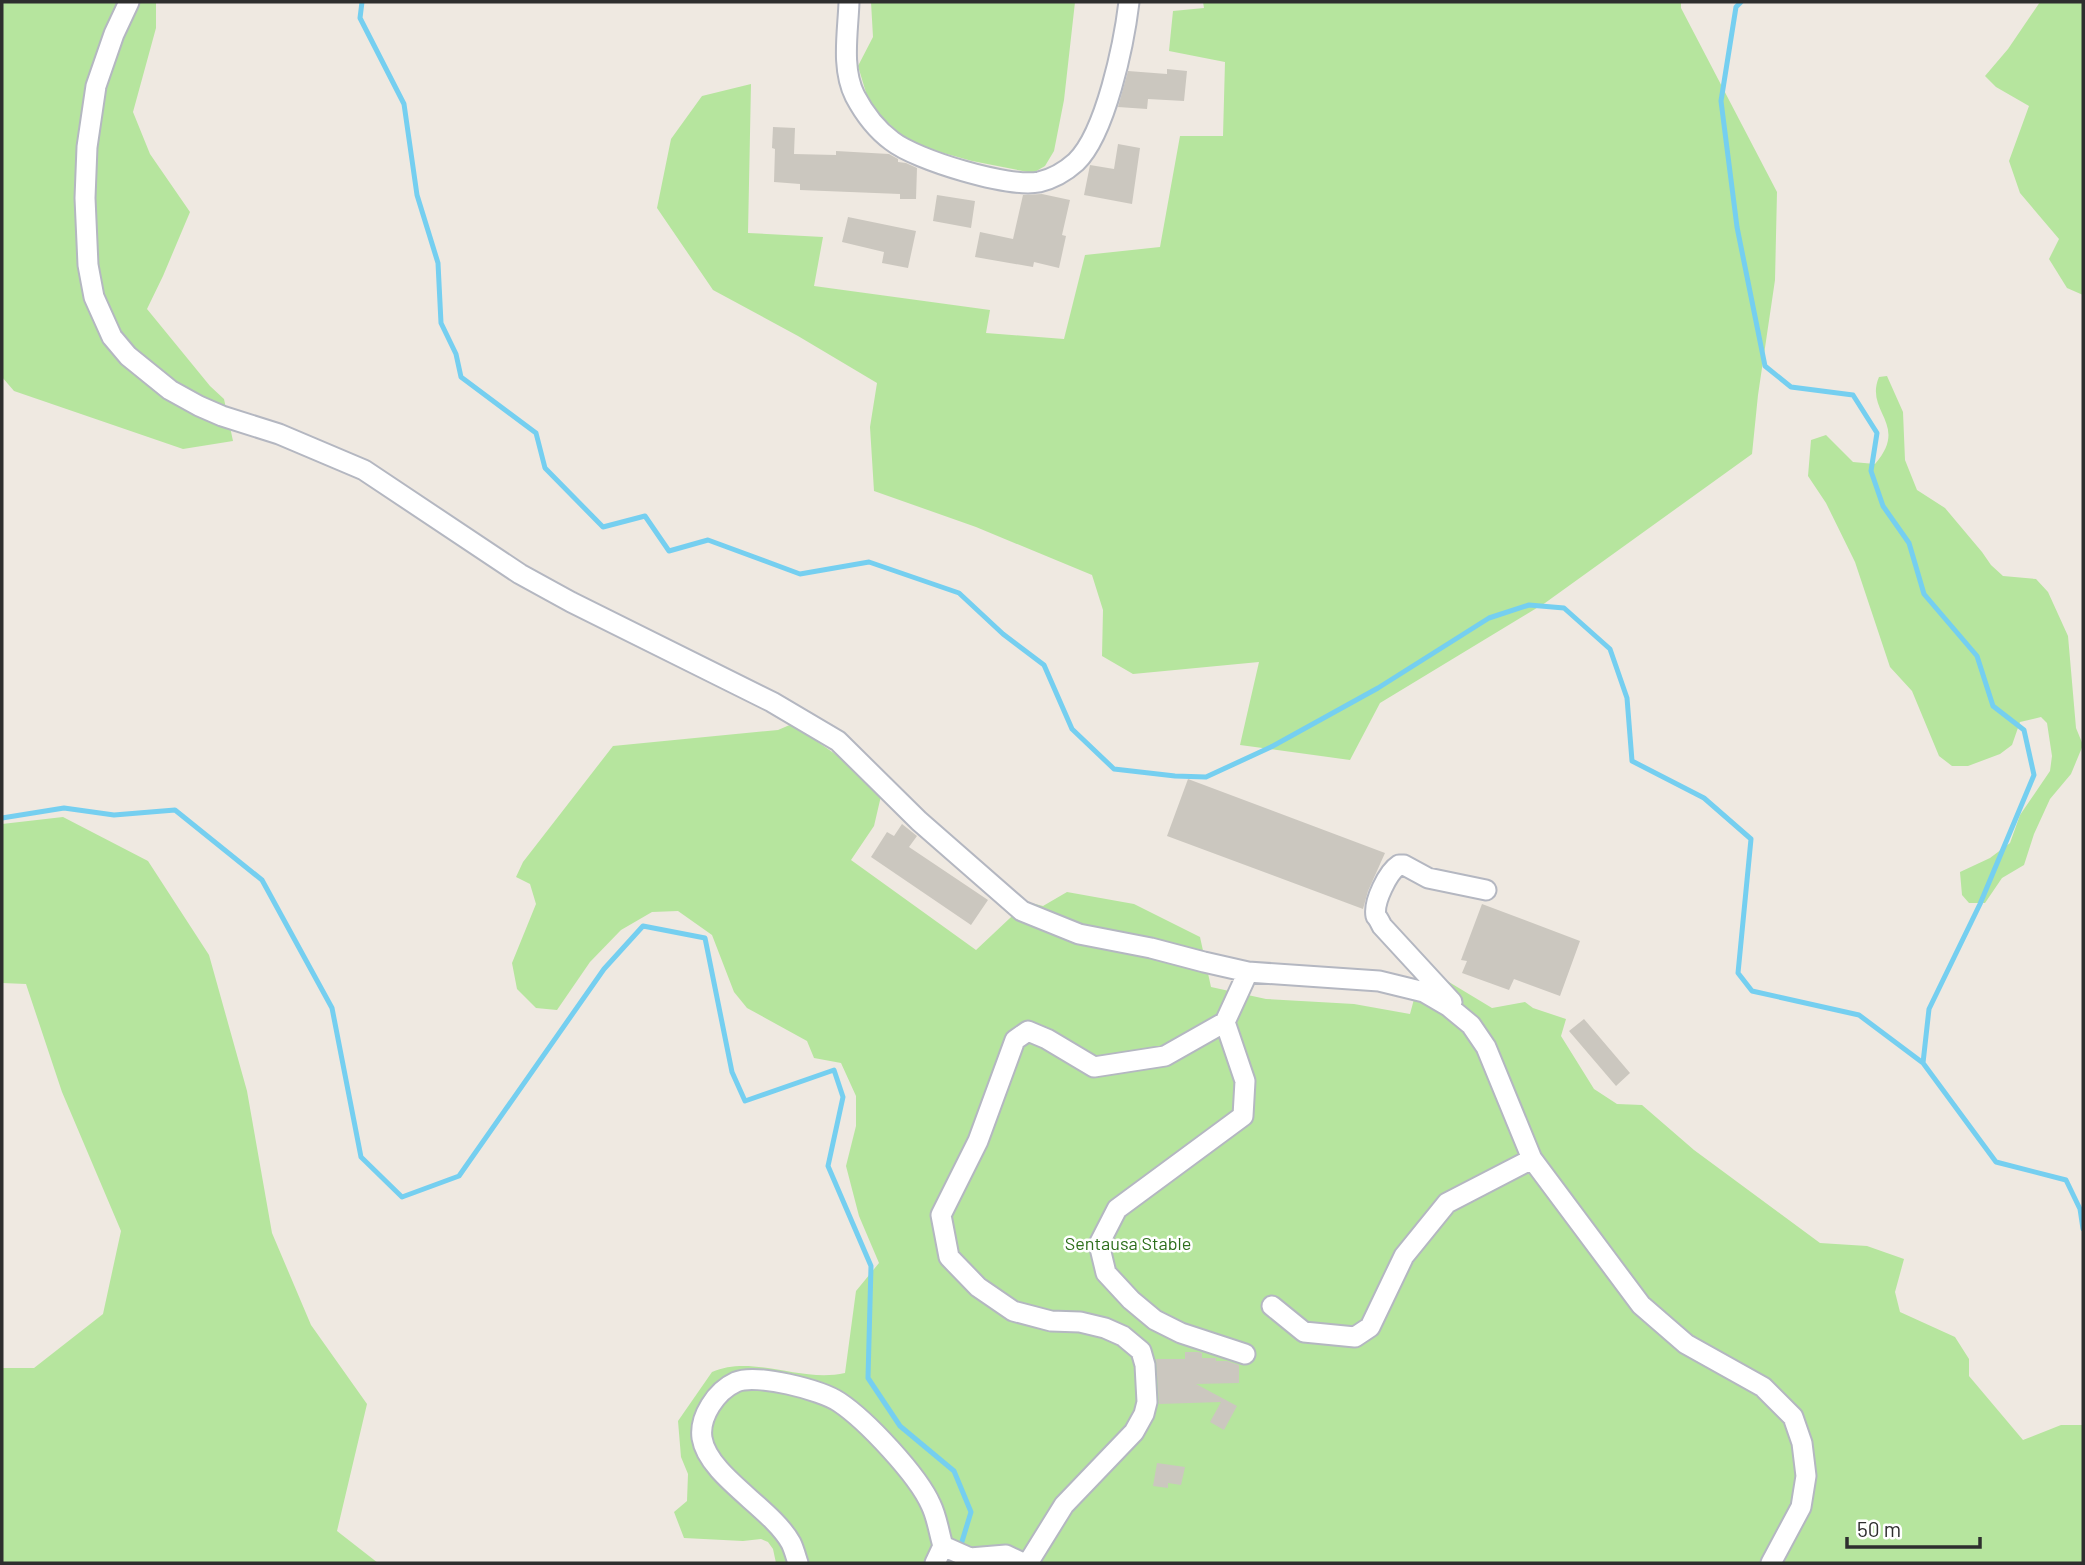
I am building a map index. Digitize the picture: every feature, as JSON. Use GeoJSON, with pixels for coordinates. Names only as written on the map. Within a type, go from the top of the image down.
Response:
{"type":"FeatureCollection","features":[{"type":"Feature","properties":{"kind":"street"},"geometry":{"type":"LineString","coordinates":[[129,2],[114,34],[96,86],[87,146],[85,198],[88,265],[94,298],[112,337],[128,356],[170,390],[199,405],[222,416],[279,434],[364,470],[520,573],[571,602],[772,702],[838,741],[919,821],[1022,911],[1079,934],[1151,948],[1248,972],[1379,981],[1424,992],[1448,1006],[1471,1026],[1486,1047],[1532,1159],[1641,1305],[1686,1344],[1763,1387],[1793,1417],[1802,1443],[1806,1476],[1801,1507],[1771,1563]]}},
{"type":"Feature","properties":{"kind":"street"},"geometry":{"type":"LineString","coordinates":[[849,2],[848,74],[855,96],[879,130],[904,149],[977,175],[1019,182],[1038,182],[1066,170],[1078,160],[1110,96],[1129,2]]}},
{"type":"Feature","properties":{"kind":"street"},"geometry":{"type":"LineString","coordinates":[[1459,1015],[1451,1000],[1382,926],[1376,916],[1376,908],[1388,877],[1399,865],[1428,878],[1486,890]]}},
{"type":"Feature","properties":{"kind":"street"},"geometry":{"type":"LineString","coordinates":[[798,1563],[791,1543],[760,1506],[717,1468],[702,1440],[702,1423],[710,1405],[736,1382],[757,1380],[785,1384],[838,1401],[883,1441],[909,1472],[931,1504],[943,1553],[970,1558],[1006,1555],[1026,1563],[1063,1505],[1140,1422],[1147,1402],[1145,1365],[1140,1351],[1123,1336],[1105,1328],[1080,1322],[1051,1321],[1013,1311],[978,1287],[949,1256],[942,1215],[978,1141],[1016,1040],[1022,1035],[1028,1031],[1038,1035],[1094,1067],[1165,1056],[1225,1022],[1248,972]]}},
{"type":"Feature","properties":{"kind":"street"},"geometry":{"type":"LineString","coordinates":[[1225,1022],[1245,1081],[1243,1116],[1116,1209],[1099,1244],[1106,1273],[1155,1321],[1181,1333],[1245,1354]]}},
{"type":"Feature","properties":{"kind":"street"},"geometry":{"type":"LineString","coordinates":[[1272,1306],[1304,1332],[1356,1337],[1370,1327],[1404,1256],[1447,1203],[1532,1159]]}},
{"type":"Feature","properties":{"kind":"green space"},"geometry":{"type":"Polygon","coordinates":[[[2,2],[156,2],[156,28],[133,112],[150,154],[190,212],[147,309],[210,386],[224,399],[233,441],[183,449],[14,391],[2,377],[2,2]]]}},
{"type":"Feature","properties":{"kind":"green space"},"geometry":{"type":"Polygon","coordinates":[[[871,2],[1075,2],[1064,100],[1054,151],[1045,166],[1033,173],[972,161],[911,144],[870,106],[858,66],[873,37],[871,2]]]}},
{"type":"Feature","properties":{"kind":"green space"},"geometry":{"type":"Polygon","coordinates":[[[1203,2],[1681,2],[1681,8],[1777,192],[1775,280],[1752,454],[1545,603],[1380,703],[1350,760],[1240,745],[1259,662],[1133,674],[1102,656],[1103,610],[1092,575],[976,527],[874,491],[870,427],[877,383],[713,290],[657,208],[671,139],[702,96],[751,84],[748,233],[823,237],[814,286],[990,310],[986,333],[1064,339],[1085,255],[1160,247],[1180,136],[1223,136],[1225,62],[1169,51],[1173,11],[1204,8],[1203,2]]]}},
{"type":"Feature","properties":{"kind":"green space"},"geometry":{"type":"Polygon","coordinates":[[[2040,2],[2083,2],[2083,295],[2067,288],[2049,259],[2059,239],[2020,193],[2009,161],[2029,106],[1996,87],[1985,76],[2008,49],[2040,2]]]}},
{"type":"Feature","properties":{"kind":"green space"},"geometry":{"type":"Polygon","coordinates":[[[1887,376],[1903,412],[1905,460],[1917,490],[1945,508],[2003,576],[2036,579],[2048,592],[2068,636],[2076,728],[2083,745],[2071,774],[2050,799],[2024,865],[2002,878],[1985,903],[1969,903],[1962,895],[1960,872],[1990,858],[2010,843],[2020,815],[2050,771],[2052,756],[2047,723],[2041,717],[2020,722],[2012,745],[2000,754],[1968,766],[1952,766],[1939,756],[1912,691],[1890,667],[1855,562],[1826,503],[1808,476],[1811,440],[1826,435],[1853,462],[1875,464],[1885,450],[1888,438],[1888,428],[1877,400],[1876,389],[1879,377],[1887,376]]]}},
{"type":"Feature","properties":{"kind":"green space","name":"Sentausa Stable"},"geometry":{"type":"Polygon","coordinates":[[[792,724],[848,763],[881,796],[874,826],[851,860],[976,950],[1027,902],[1043,906],[1067,892],[1134,904],[1200,937],[1211,987],[1266,999],[1354,1004],[1410,1014],[1420,977],[1434,973],[1492,1008],[1525,1002],[1533,1008],[1566,1019],[1561,1036],[1594,1089],[1617,1104],[1642,1105],[1694,1150],[1820,1243],[1867,1246],[1904,1259],[1895,1292],[1900,1312],[1955,1337],[1969,1359],[1969,1376],[2023,1440],[2061,1425],[2083,1425],[2083,1563],[776,1563],[773,1549],[768,1542],[761,1539],[743,1541],[684,1538],[674,1512],[687,1501],[688,1474],[681,1457],[678,1421],[712,1372],[744,1366],[811,1375],[845,1373],[856,1291],[879,1263],[859,1216],[846,1166],[856,1126],[856,1096],[841,1063],[814,1058],[807,1041],[747,1008],[734,992],[712,935],[678,911],[652,912],[621,930],[590,962],[557,1010],[536,1008],[517,989],[512,963],[536,904],[530,884],[516,877],[523,862],[613,746],[778,730],[792,724]]]}},
{"type":"Feature","properties":{"kind":"green space"},"geometry":{"type":"Polygon","coordinates":[[[63,817],[148,861],[209,955],[247,1091],[272,1233],[311,1325],[367,1404],[337,1531],[378,1563],[2,1563],[2,1368],[34,1368],[103,1314],[121,1231],[62,1092],[26,984],[2,983],[2,824],[63,817]]]}},
{"type":"Feature","properties":{"kind":"building"},"geometry":{"type":"Polygon","coordinates":[[[1167,69],[1187,71],[1184,101],[1148,99],[1147,109],[1118,107],[1128,71],[1167,74],[1167,69]]]}},
{"type":"Feature","properties":{"kind":"building"},"geometry":{"type":"Polygon","coordinates":[[[773,127],[795,128],[794,154],[836,155],[836,151],[889,154],[898,159],[898,162],[917,168],[916,199],[900,199],[900,194],[800,190],[800,184],[774,182],[773,127]]]}},
{"type":"Feature","properties":{"kind":"building"},"geometry":{"type":"Polygon","coordinates":[[[1118,144],[1140,148],[1132,204],[1084,195],[1090,165],[1114,169],[1118,144]]]}},
{"type":"Feature","properties":{"kind":"building"},"geometry":{"type":"Polygon","coordinates":[[[1042,194],[1070,200],[1062,235],[1066,236],[1059,268],[1034,262],[1033,267],[975,257],[980,232],[1013,239],[1023,195],[1042,194]]]}},
{"type":"Feature","properties":{"kind":"building"},"geometry":{"type":"Polygon","coordinates":[[[937,195],[975,201],[971,228],[933,221],[937,195]]]}},
{"type":"Feature","properties":{"kind":"building"},"geometry":{"type":"Polygon","coordinates":[[[848,217],[916,231],[908,268],[882,263],[884,252],[842,242],[848,217]]]}},
{"type":"Feature","properties":{"kind":"building"},"geometry":{"type":"Polygon","coordinates":[[[1188,779],[1385,853],[1363,909],[1167,836],[1188,779]]]}},
{"type":"Feature","properties":{"kind":"building"},"geometry":{"type":"Polygon","coordinates":[[[902,824],[917,836],[909,847],[988,900],[971,925],[871,857],[887,832],[894,836],[902,824]]]}},
{"type":"Feature","properties":{"kind":"building"},"geometry":{"type":"Polygon","coordinates":[[[1482,904],[1580,941],[1560,996],[1514,979],[1509,990],[1462,973],[1467,961],[1461,960],[1482,904]]]}},
{"type":"Feature","properties":{"kind":"building"},"geometry":{"type":"Polygon","coordinates":[[[1584,1019],[1630,1073],[1616,1086],[1569,1031],[1584,1019]]]}},
{"type":"Feature","properties":{"kind":"building"},"geometry":{"type":"Polygon","coordinates":[[[1185,1352],[1198,1352],[1202,1353],[1202,1358],[1216,1358],[1216,1361],[1239,1365],[1239,1383],[1196,1384],[1237,1406],[1224,1430],[1210,1422],[1221,1402],[1159,1404],[1156,1359],[1185,1359],[1185,1352]]]}},
{"type":"Feature","properties":{"kind":"building"},"geometry":{"type":"Polygon","coordinates":[[[1157,1463],[1185,1467],[1181,1485],[1168,1483],[1168,1488],[1153,1486],[1157,1463]]]}},
{"type":"Feature","properties":{"kind":"waterway"},"geometry":{"type":"LineString","coordinates":[[362,2],[360,18],[404,104],[417,195],[438,263],[441,323],[456,354],[461,377],[536,433],[545,468],[603,527],[645,516],[669,551],[708,540],[800,574],[869,562],[959,593],[1003,634],[1044,665],[1072,729],[1114,769],[1175,776],[1206,777],[1271,747],[1378,688],[1489,618],[1529,605],[1564,608],[1610,649],[1627,698],[1632,761],[1704,798],[1751,839],[1738,973],[1752,991],[1859,1015],[1923,1063],[1996,1162],[2066,1180],[2080,1209],[2083,1229]]}},
{"type":"Feature","properties":{"kind":"waterway"},"geometry":{"type":"LineString","coordinates":[[1741,2],[1736,7],[1721,101],[1737,227],[1765,366],[1791,387],[1853,395],[1877,433],[1871,471],[1883,506],[1909,543],[1924,594],[1977,656],[1993,706],[2024,730],[2034,775],[1980,904],[1929,1009],[1923,1063]]}},
{"type":"Feature","properties":{"kind":"waterway"},"geometry":{"type":"LineString","coordinates":[[2,818],[64,808],[114,815],[175,810],[262,880],[332,1008],[361,1157],[402,1197],[459,1176],[604,969],[643,926],[705,938],[732,1072],[745,1101],[834,1070],[843,1097],[828,1166],[871,1266],[868,1378],[900,1426],[954,1471],[971,1512],[960,1548]]}}]}
